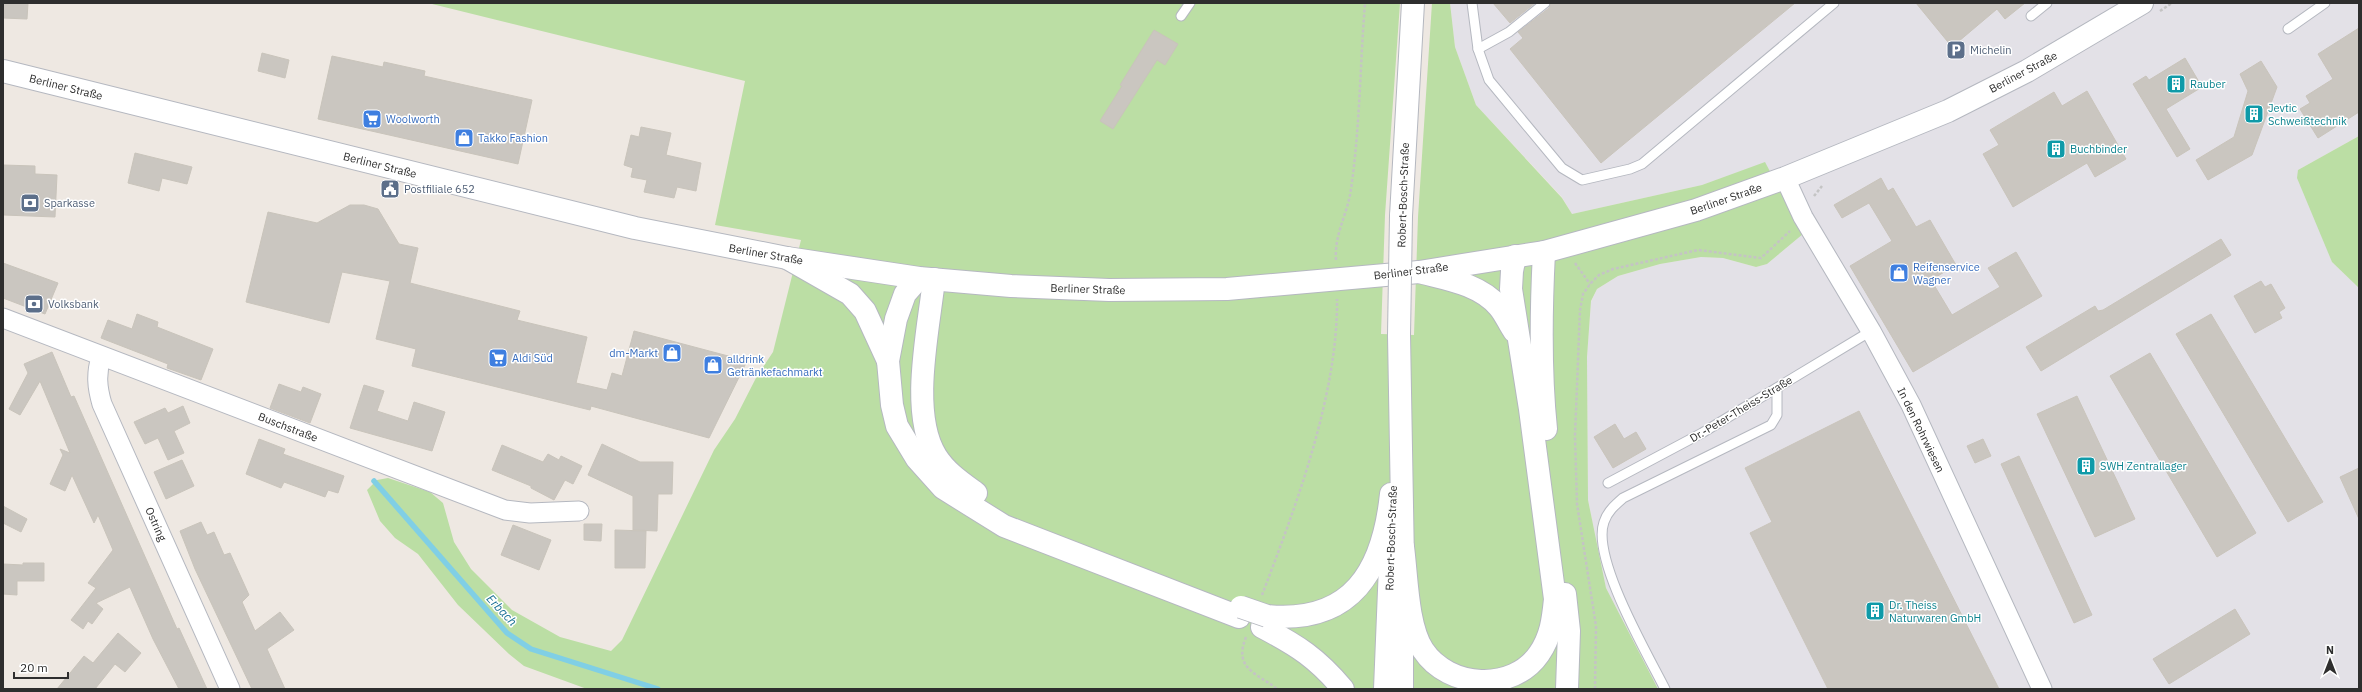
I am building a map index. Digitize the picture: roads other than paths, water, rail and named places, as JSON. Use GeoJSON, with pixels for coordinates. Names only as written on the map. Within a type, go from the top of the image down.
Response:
{"type":"FeatureCollection","features":[{"type":"Feature","properties":{"kind":"main road","name":"Robert-Bosch-Straße"},"geometry":{"type":"LineString","coordinates":[[1402,689],[1403,547],[1399,335],[1402,216],[1413,3]]}},
{"type":"Feature","properties":{"kind":"main road","name":"Berliner Straße"},"geometry":{"type":"LineString","coordinates":[[3,71],[628,226],[787,258],[927,278],[1011,286],[1171,290],[1227,289],[1419,272],[1544,252],[1696,210],[1785,178],[1948,111],[2027,71],[2142,3]]}},
{"type":"Feature","properties":{"kind":"main road"},"geometry":{"type":"LineString","coordinates":[[1544,252],[1542,294],[1544,407],[1569,631],[1568,689]]}},
{"type":"Feature","properties":{"kind":"main road"},"geometry":{"type":"LineString","coordinates":[[1403,547],[1414,630],[1423,651],[1442,670],[1466,681],[1493,681],[1522,672],[1539,654],[1552,627],[1555,599],[1530,409],[1511,289],[1515,256]]}},
{"type":"Feature","properties":{"kind":"main road"},"geometry":{"type":"LineString","coordinates":[[787,258],[850,294],[865,311],[888,361]]}},
{"type":"Feature","properties":{"kind":"main road"},"geometry":{"type":"LineString","coordinates":[[1419,272],[1460,282],[1480,292],[1499,307],[1518,338]]}},
{"type":"Feature","properties":{"kind":"main road"},"geometry":{"type":"LineString","coordinates":[[927,278],[905,294],[896,319],[888,361],[892,405],[897,426],[917,459],[943,488],[1004,526],[1253,617],[1290,618],[1316,614],[1340,603],[1358,588],[1368,577],[1383,541],[1389,511],[1394,461]]}},
{"type":"Feature","properties":{"kind":"main road"},"geometry":{"type":"LineString","coordinates":[[927,278],[922,388],[923,422],[936,455],[953,477],[1005,512],[1253,617],[1298,646],[1324,667],[1343,689]]}},
{"type":"Feature","properties":{"kind":"main road","name":"Robert-Bosch-Straße"},"geometry":{"type":"LineString","coordinates":[[1385,689],[1394,461],[1399,388]]}},
{"type":"Feature","properties":{"kind":"street","name":"In den Rohrwiesen"},"geometry":{"type":"LineString","coordinates":[[1785,178],[1803,217],[1871,331],[1911,405],[2042,689]]}},
{"type":"Feature","properties":{"kind":"street","name":"Buschstraße"},"geometry":{"type":"LineString","coordinates":[[3,318],[101,357],[506,510],[530,513],[579,511]]}},
{"type":"Feature","properties":{"kind":"street","name":"Ostring"},"geometry":{"type":"LineString","coordinates":[[101,357],[97,372],[97,388],[102,404],[230,689]]}},
{"type":"Feature","properties":{"kind":"lane"},"geometry":{"type":"LineString","coordinates":[[1181,16],[1190,3]]}},
{"type":"Feature","properties":{"kind":"lane"},"geometry":{"type":"LineString","coordinates":[[1472,3],[1478,49],[1489,80],[1562,168],[1582,180],[1630,169],[1642,164],[1834,3]]}},
{"type":"Feature","properties":{"kind":"lane"},"geometry":{"type":"LineString","coordinates":[[1478,49],[1509,32],[1545,3]]}},
{"type":"Feature","properties":{"kind":"lane"},"geometry":{"type":"LineString","coordinates":[[2031,16],[2047,3]]}},
{"type":"Feature","properties":{"kind":"lane"},"geometry":{"type":"LineString","coordinates":[[2288,28],[2325,3]]}},
{"type":"Feature","properties":{"kind":"lane","name":"Dr.-Peter-Theiss-Straße"},"geometry":{"type":"LineString","coordinates":[[1608,483],[1702,433],[1871,331]]}},
{"type":"Feature","properties":{"kind":"lane"},"geometry":{"type":"LineString","coordinates":[[1665,689],[1614,586],[1604,550],[1604,522],[1611,510],[1622,498],[1771,424],[1777,415],[1779,403],[1777,388]]}},
{"type":"Feature","properties":{"kind":"waterway","name":"Erbach"},"geometry":{"type":"LineString","coordinates":[[374,481],[507,633],[531,649],[658,689]]}},
{"type":"Feature","properties":{"kind":"place","name":"Michelin"},"geometry":{"type":"Point","coordinates":[1956,50]}},
{"type":"Feature","properties":{"kind":"place","name":"Rauber"},"geometry":{"type":"Point","coordinates":[2176,84]}},
{"type":"Feature","properties":{"kind":"place","name":"Jevtic Schweißtechnik"},"geometry":{"type":"Point","coordinates":[2254,114]}},
{"type":"Feature","properties":{"kind":"place","name":"Woolworth"},"geometry":{"type":"Point","coordinates":[372,119]}},
{"type":"Feature","properties":{"kind":"place","name":"Takko Fashion"},"geometry":{"type":"Point","coordinates":[464,138]}},
{"type":"Feature","properties":{"kind":"place","name":"Buchbinder"},"geometry":{"type":"Point","coordinates":[2056,149]}},
{"type":"Feature","properties":{"kind":"place","name":"Postfiliale 652"},"geometry":{"type":"Point","coordinates":[390,189]}},
{"type":"Feature","properties":{"kind":"place","name":"Sparkasse"},"geometry":{"type":"Point","coordinates":[30,203]}},
{"type":"Feature","properties":{"kind":"place","name":"Reifenservice Wagner"},"geometry":{"type":"Point","coordinates":[1899,273]}},
{"type":"Feature","properties":{"kind":"place","name":"Volksbank"},"geometry":{"type":"Point","coordinates":[34,304]}},
{"type":"Feature","properties":{"kind":"place","name":"dm-Markt"},"geometry":{"type":"Point","coordinates":[672,353]}},
{"type":"Feature","properties":{"kind":"place","name":"Aldi Süd"},"geometry":{"type":"Point","coordinates":[498,358]}},
{"type":"Feature","properties":{"kind":"place","name":"alldrink Getränkefachmarkt"},"geometry":{"type":"Point","coordinates":[713,365]}},
{"type":"Feature","properties":{"kind":"place","name":"SWH Zentrallager"},"geometry":{"type":"Point","coordinates":[2086,466]}},
{"type":"Feature","properties":{"kind":"place","name":"Dr. Theiss Naturwaren GmbH"},"geometry":{"type":"Point","coordinates":[1875,611]}}]}
